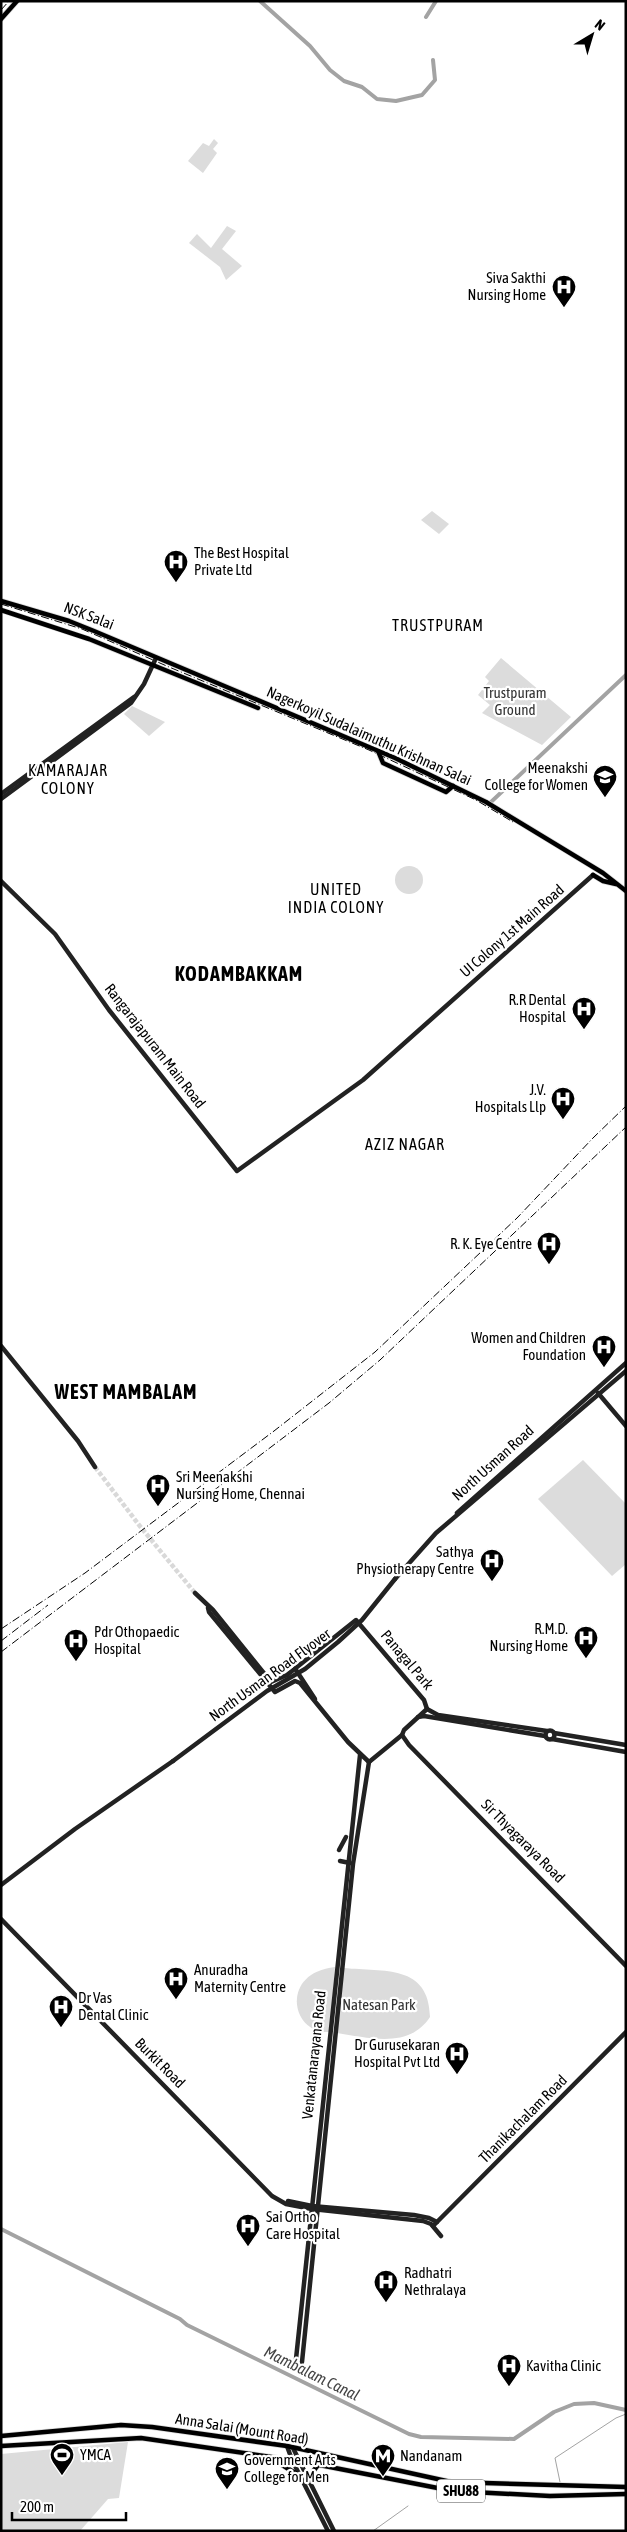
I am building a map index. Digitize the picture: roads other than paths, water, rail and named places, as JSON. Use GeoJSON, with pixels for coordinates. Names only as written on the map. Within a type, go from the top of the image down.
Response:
{"type":"FeatureCollection","features":[{"type":"Feature","properties":{"kind":"main road"},"geometry":{"type":"LineString","coordinates":[[1,19],[17,1]]}},
{"type":"Feature","properties":{"kind":"main road","name":"NSK Salai"},"geometry":{"type":"LineString","coordinates":[[1,601],[69,621],[166,661]]}},
{"type":"Feature","properties":{"kind":"main road"},"geometry":{"type":"LineString","coordinates":[[1,610],[89,639],[258,708]]}},
{"type":"Feature","properties":{"kind":"main road"},"geometry":{"type":"LineString","coordinates":[[119,651],[122,643]]}},
{"type":"Feature","properties":{"kind":"main road"},"geometry":{"type":"LineString","coordinates":[[128,655],[131,646]]}},
{"type":"Feature","properties":{"kind":"main road"},"geometry":{"type":"LineString","coordinates":[[1,799],[124,708],[144,684],[156,658]]}},
{"type":"Feature","properties":{"kind":"main road","name":"Nagerkoyil Sudalaimuthu Krishnan Salai"},"geometry":{"type":"LineString","coordinates":[[166,661],[378,751],[486,802],[608,876],[618,885]]}},
{"type":"Feature","properties":{"kind":"main road"},"geometry":{"type":"LineString","coordinates":[[1,794],[135,696]]}},
{"type":"Feature","properties":{"kind":"main road"},"geometry":{"type":"LineString","coordinates":[[378,751],[383,763],[387,765],[446,792],[453,786]]}},
{"type":"Feature","properties":{"kind":"main road","name":"UI Colony 1st Main Road"},"geometry":{"type":"LineString","coordinates":[[237,1171],[341,1097],[545,920],[593,875],[603,881],[618,885]]}},
{"type":"Feature","properties":{"kind":"main road","name":"Rangarajapuram Main Road"},"geometry":{"type":"LineString","coordinates":[[1,881],[55,934],[109,1010],[237,1171]]}},
{"type":"Feature","properties":{"kind":"main road"},"geometry":{"type":"LineString","coordinates":[[618,885],[626,890]]}},
{"type":"Feature","properties":{"kind":"main road"},"geometry":{"type":"LineString","coordinates":[[1,1346],[78,1441],[95,1467]]}},
{"type":"Feature","properties":{"kind":"main road","name":"North Usman Road"},"geometry":{"type":"LineString","coordinates":[[395,1579],[420,1549],[456,1516],[464,1505],[626,1364]]}},
{"type":"Feature","properties":{"kind":"main road","name":"North Usman Road"},"geometry":{"type":"LineString","coordinates":[[595,1392],[626,1371]]}},
{"type":"Feature","properties":{"kind":"main road"},"geometry":{"type":"LineString","coordinates":[[595,1392],[626,1426]]}},
{"type":"Feature","properties":{"kind":"main road","name":"North Usman Road Flyover"},"geometry":{"type":"LineString","coordinates":[[99,1813],[267,1691],[305,1669],[362,1620],[395,1579]]}},
{"type":"Feature","properties":{"kind":"main road"},"geometry":{"type":"LineString","coordinates":[[195,1593],[212,1610],[269,1681],[279,1679],[296,1669],[316,1703]]}},
{"type":"Feature","properties":{"kind":"main road"},"geometry":{"type":"LineString","coordinates":[[208,1608],[209,1612],[275,1692],[295,1681],[300,1684],[368,1762]]}},
{"type":"Feature","properties":{"kind":"main road","name":"Panagal Park"},"geometry":{"type":"LineString","coordinates":[[296,1669],[356,1620],[424,1700],[428,1709],[404,1730],[402,1735],[368,1762]]}},
{"type":"Feature","properties":{"kind":"main road"},"geometry":{"type":"LineString","coordinates":[[428,1709],[438,1715],[546,1734],[552,1739],[626,1752]]}},
{"type":"Feature","properties":{"kind":"main road"},"geometry":{"type":"LineString","coordinates":[[418,1717],[424,1716],[546,1734],[554,1733],[626,1745]]}},
{"type":"Feature","properties":{"kind":"main road"},"geometry":{"type":"LineString","coordinates":[[552,1739],[554,1733]]}},
{"type":"Feature","properties":{"kind":"main road","name":"Sir Thyagaraya Road"},"geometry":{"type":"LineString","coordinates":[[402,1735],[626,1966]]}},
{"type":"Feature","properties":{"kind":"main road","name":"Venkatanarayana Road"},"geometry":{"type":"LineString","coordinates":[[302,2362],[319,2208],[360,1755]]}},
{"type":"Feature","properties":{"kind":"main road"},"geometry":{"type":"LineString","coordinates":[[122,1802],[177,1761],[179,1756]]}},
{"type":"Feature","properties":{"kind":"main road","name":"Venkatanarayana Road"},"geometry":{"type":"LineString","coordinates":[[296,2359],[351,1863],[368,1762]]}},
{"type":"Feature","properties":{"kind":"main road"},"geometry":{"type":"LineString","coordinates":[[1,1884],[94,1813],[99,1813]]}},
{"type":"Feature","properties":{"kind":"main road"},"geometry":{"type":"LineString","coordinates":[[1,1884],[99,1813]]}},
{"type":"Feature","properties":{"kind":"main road"},"geometry":{"type":"LineString","coordinates":[[339,1850],[346,1836]]}},
{"type":"Feature","properties":{"kind":"main road"},"geometry":{"type":"LineString","coordinates":[[340,1861],[351,1863]]}},
{"type":"Feature","properties":{"kind":"main road","name":"Burkit Road"},"geometry":{"type":"LineString","coordinates":[[1,1919],[272,2196],[283,2202],[312,2207]]}},
{"type":"Feature","properties":{"kind":"main road","name":"Thanikachalam Road"},"geometry":{"type":"LineString","coordinates":[[435,2224],[626,2032]]}},
{"type":"Feature","properties":{"kind":"main road"},"geometry":{"type":"LineString","coordinates":[[283,2202],[319,2208],[414,2215],[429,2218],[435,2224],[441,2236]]}},
{"type":"Feature","properties":{"kind":"main road","name":"Anna Salai (Mount Road)"},"geometry":{"type":"LineString","coordinates":[[1,2436],[121,2425],[287,2446],[451,2482],[626,2487]]}},
{"type":"Feature","properties":{"kind":"main road","name":"Anna Salai (Mount Road)"},"geometry":{"type":"LineString","coordinates":[[1,2446],[141,2438],[299,2461],[453,2491],[553,2496],[626,2494]]}},
{"type":"Feature","properties":{"kind":"main road"},"geometry":{"type":"LineString","coordinates":[[287,2446],[292,2460],[328,2531]]}},
{"type":"Feature","properties":{"kind":"main road"},"geometry":{"type":"LineString","coordinates":[[293,2448],[308,2482],[334,2531]]}},
{"type":"Feature","properties":{"kind":"main road"},"geometry":{"type":"LineString","coordinates":[[267,2457],[283,2464],[300,2476]]}},
{"type":"Feature","properties":{"kind":"main road"},"geometry":{"type":"LineString","coordinates":[[308,2482],[310,2474],[318,2465]]}},
{"type":"Feature","properties":{"kind":"main road"},"geometry":{"type":"LineString","coordinates":[[552,2486],[553,2496]]}},
{"type":"Feature","properties":{"kind":"waterway"},"geometry":{"type":"LineString","coordinates":[[260,1],[310,46],[330,70],[344,81],[362,87],[377,99],[396,101],[422,95],[435,80],[433,60]]}},
{"type":"Feature","properties":{"kind":"waterway"},"geometry":{"type":"LineString","coordinates":[[426,17],[436,1]]}},
{"type":"Feature","properties":{"kind":"waterway"},"geometry":{"type":"LineString","coordinates":[[491,802],[626,675]]}},
{"type":"Feature","properties":{"kind":"waterway","name":"Mambalam Canal"},"geometry":{"type":"LineString","coordinates":[[1,2229],[180,2319],[187,2325],[409,2434],[421,2437],[514,2439],[554,2412],[574,2404],[594,2403],[626,2410]]}},
{"type":"Feature","properties":{"kind":"waterway"},"geometry":{"type":"LineString","coordinates":[[560,2482],[555,2458],[616,2418],[626,2414]]}},
{"type":"Feature","properties":{"kind":"waterway"},"geometry":{"type":"LineString","coordinates":[[373,2531],[408,2506]]}},
{"type":"Feature","properties":{"kind":"tunnel"},"geometry":{"type":"LineString","coordinates":[[95,1467],[139,1525],[195,1593]]}},
{"type":"Feature","properties":{"kind":"railway"},"geometry":{"type":"LineString","coordinates":[[1,10],[9,1]]}},
{"type":"Feature","properties":{"kind":"railway"},"geometry":{"type":"LineString","coordinates":[[1,604],[82,629],[369,750],[476,800],[513,822]]}},
{"type":"Feature","properties":{"kind":"railway"},"geometry":{"type":"LineString","coordinates":[[1,1629],[85,1573],[274,1431],[375,1352],[517,1218],[626,1106]]}},
{"type":"Feature","properties":{"kind":"railway"},"geometry":{"type":"LineString","coordinates":[[1,1652],[329,1403],[380,1360],[626,1127]]}},
{"type":"Feature","properties":{"kind":"railway"},"geometry":{"type":"LineString","coordinates":[[1,1641],[48,1605]]}},
{"type":"Feature","properties":{"kind":"place","name":"Siva Sakthi Nursing Home"},"geometry":{"type":"Point","coordinates":[564,308]}},
{"type":"Feature","properties":{"kind":"place","name":"The Best Hospital Private Ltd"},"geometry":{"type":"Point","coordinates":[176,583]}},
{"type":"Feature","properties":{"kind":"place","name":"Meenakshi College for Women"},"geometry":{"type":"Point","coordinates":[605,798]}},
{"type":"Feature","properties":{"kind":"place","name":"R.R Dental Hospital"},"geometry":{"type":"Point","coordinates":[584,1030]}},
{"type":"Feature","properties":{"kind":"place","name":"J.V. Hospitals Llp"},"geometry":{"type":"Point","coordinates":[563,1120]}},
{"type":"Feature","properties":{"kind":"place","name":"R. K. Eye Centre"},"geometry":{"type":"Point","coordinates":[549,1265]}},
{"type":"Feature","properties":{"kind":"place","name":"Women and Children Foundation"},"geometry":{"type":"Point","coordinates":[604,1368]}},
{"type":"Feature","properties":{"kind":"place","name":"Sri Meenakshi Nursing Home, Chennai"},"geometry":{"type":"Point","coordinates":[158,1507]}},
{"type":"Feature","properties":{"kind":"place","name":"Sathya Physiotherapy Centre"},"geometry":{"type":"Point","coordinates":[492,1582]}},
{"type":"Feature","properties":{"kind":"place","name":"R.M.D. Nursing Home"},"geometry":{"type":"Point","coordinates":[586,1659]}},
{"type":"Feature","properties":{"kind":"place","name":"Pdr Othopaedic Hospital"},"geometry":{"type":"Point","coordinates":[76,1662]}},
{"type":"Feature","properties":{"kind":"place","name":"Anuradha Maternity Centre"},"geometry":{"type":"Point","coordinates":[176,2000]}},
{"type":"Feature","properties":{"kind":"place","name":"Dr Vas Dental Clinic"},"geometry":{"type":"Point","coordinates":[61,2028]}},
{"type":"Feature","properties":{"kind":"place","name":"Dr Gurusekaran Hospital Pvt Ltd"},"geometry":{"type":"Point","coordinates":[457,2075]}},
{"type":"Feature","properties":{"kind":"place","name":"Sai Ortho Care Hospital"},"geometry":{"type":"Point","coordinates":[248,2247]}},
{"type":"Feature","properties":{"kind":"place","name":"Radhatri Nethralaya"},"geometry":{"type":"Point","coordinates":[386,2303]}},
{"type":"Feature","properties":{"kind":"place","name":"Kavitha Clinic"},"geometry":{"type":"Point","coordinates":[509,2387]}},
{"type":"Feature","properties":{"kind":"place","name":"YMCA"},"geometry":{"type":"Point","coordinates":[62,2476]}},
{"type":"Feature","properties":{"kind":"place","name":"Nandanam"},"geometry":{"type":"Point","coordinates":[383,2477]}},
{"type":"Feature","properties":{"kind":"place","name":"Government Arts College for Men"},"geometry":{"type":"Point","coordinates":[227,2490]}},
{"type":"Feature","properties":{"kind":"district","name":"TRUSTPURAM"},"geometry":{"type":"Point","coordinates":[438,625]}},
{"type":"Feature","properties":{"kind":"district","name":"KAMARAJAR COLONY"},"geometry":{"type":"Point","coordinates":[68,779]}},
{"type":"Feature","properties":{"kind":"district","name":"UNITED INDIA COLONY"},"geometry":{"type":"Point","coordinates":[336,898]}},
{"type":"Feature","properties":{"kind":"district","name":"KODAMBAKKAM"},"geometry":{"type":"Point","coordinates":[239,974]}},
{"type":"Feature","properties":{"kind":"district","name":"AZIZ NAGAR"},"geometry":{"type":"Point","coordinates":[405,1144]}},
{"type":"Feature","properties":{"kind":"district","name":"WEST MAMBALAM"},"geometry":{"type":"Point","coordinates":[126,1392]}},
{"type":"Feature","properties":{"kind":"park label","name":"Trustpuram Ground"},"geometry":{"type":"Point","coordinates":[515,702]}},
{"type":"Feature","properties":{"kind":"park label","name":"Natesan Park"},"geometry":{"type":"Point","coordinates":[379,2005]}}]}
